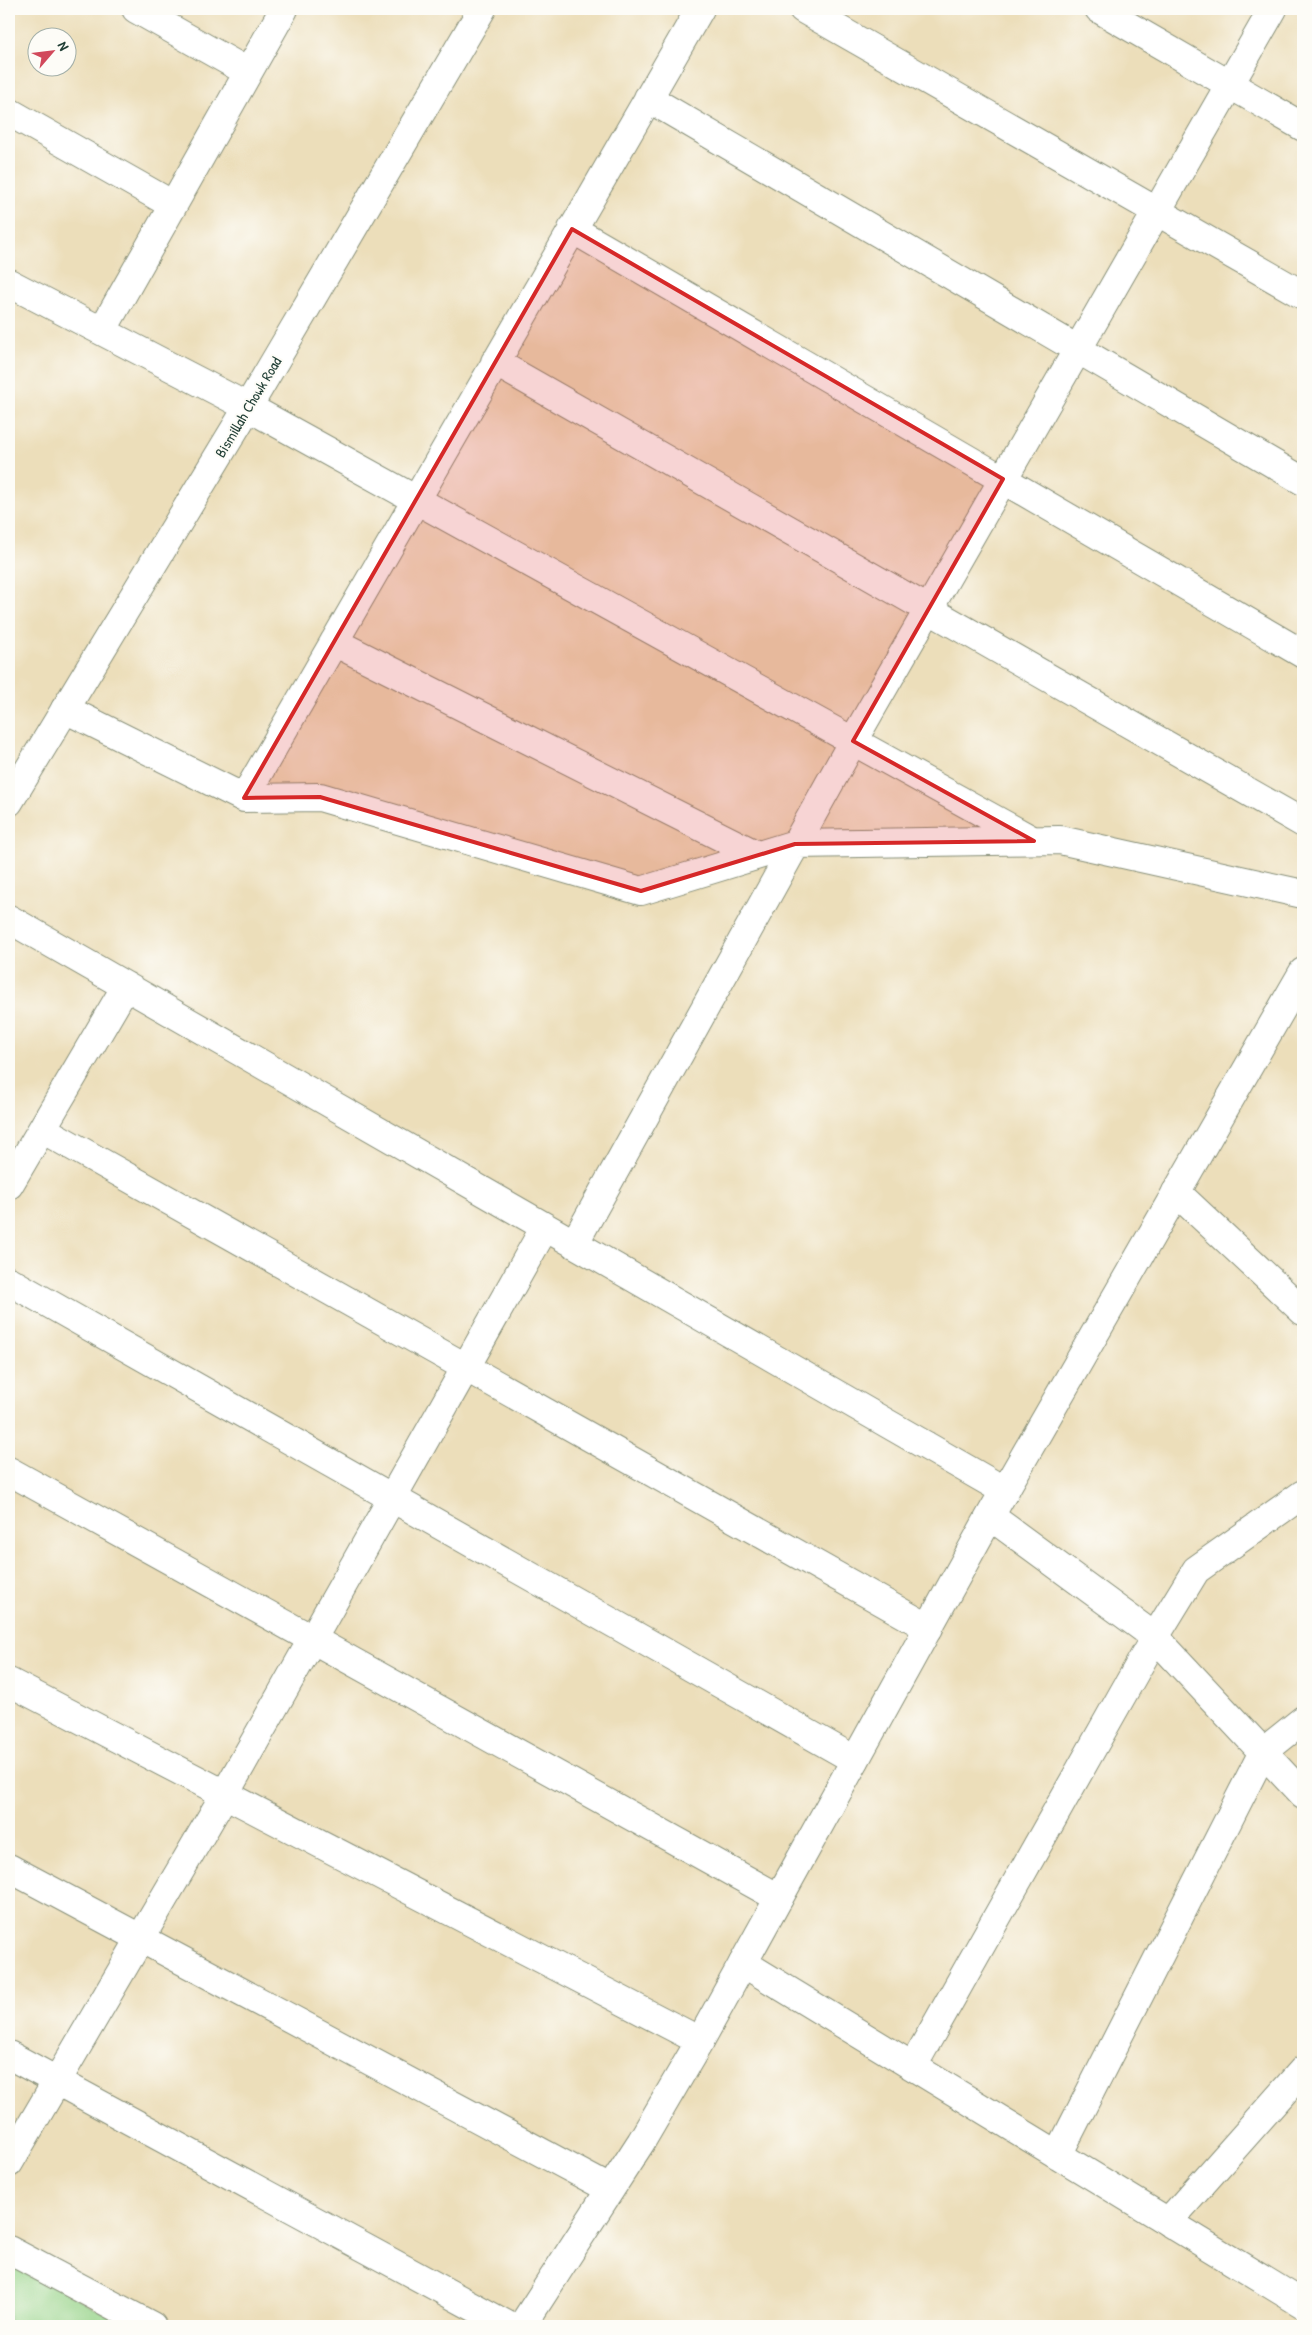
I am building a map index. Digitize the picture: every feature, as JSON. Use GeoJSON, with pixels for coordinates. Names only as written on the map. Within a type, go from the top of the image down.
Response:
{"type":"FeatureCollection","features":[{"type":"Feature","properties":{"kind":"street"},"geometry":{"type":"LineString","coordinates":[[136,9],[248,72]]}},
{"type":"Feature","properties":{"kind":"street"},"geometry":{"type":"LineString","coordinates":[[102,331],[284,9]]}},
{"type":"Feature","properties":{"kind":"street","name":"Bismillah Chowk Road"},"geometry":{"type":"LineString","coordinates":[[9,802],[248,407],[482,9]]}},
{"type":"Feature","properties":{"kind":"street"},"geometry":{"type":"LineString","coordinates":[[244,798],[700,9]]}},
{"type":"Feature","properties":{"kind":"street"},"geometry":{"type":"LineString","coordinates":[[803,9],[1303,295]]}},
{"type":"Feature","properties":{"kind":"street"},"geometry":{"type":"LineString","coordinates":[[1099,9],[1303,127]]}},
{"type":"Feature","properties":{"kind":"street"},"geometry":{"type":"LineString","coordinates":[[574,1244],[853,741],[1273,9]]}},
{"type":"Feature","properties":{"kind":"street"},"geometry":{"type":"LineString","coordinates":[[648,98],[1303,482]]}},
{"type":"Feature","properties":{"kind":"street"},"geometry":{"type":"LineString","coordinates":[[9,112],[172,205]]}},
{"type":"Feature","properties":{"kind":"street"},"geometry":{"type":"LineString","coordinates":[[572,229],[1303,654]]}},
{"type":"Feature","properties":{"kind":"street"},"geometry":{"type":"LineString","coordinates":[[9,283],[248,407],[1034,841]]}},
{"type":"Feature","properties":{"kind":"street"},"geometry":{"type":"LineString","coordinates":[[495,362],[1303,824]]}},
{"type":"Feature","properties":{"kind":"street"},"geometry":{"type":"LineString","coordinates":[[334,642],[757,855]]}},
{"type":"Feature","properties":{"kind":"street"},"geometry":{"type":"LineString","coordinates":[[65,709],[244,798],[320,797],[641,891],[795,844],[1060,840],[1303,894]]}},
{"type":"Feature","properties":{"kind":"street"},"geometry":{"type":"LineString","coordinates":[[9,919],[1004,1491]]}},
{"type":"Feature","properties":{"kind":"street"},"geometry":{"type":"LineString","coordinates":[[522,2326],[641,2142],[700,2041],[930,1628],[1004,1491],[1303,972]]}},
{"type":"Feature","properties":{"kind":"street"},"geometry":{"type":"LineString","coordinates":[[9,1185],[126,986]]}},
{"type":"Feature","properties":{"kind":"street"},"geometry":{"type":"LineString","coordinates":[[42,1129],[930,1628]]}},
{"type":"Feature","properties":{"kind":"street"},"geometry":{"type":"LineString","coordinates":[[1176,1192],[1303,1311]]}},
{"type":"Feature","properties":{"kind":"street"},"geometry":{"type":"LineString","coordinates":[[9,2163],[225,1794],[545,1227]]}},
{"type":"Feature","properties":{"kind":"street"},"geometry":{"type":"LineString","coordinates":[[9,1281],[855,1760]]}},
{"type":"Feature","properties":{"kind":"street"},"geometry":{"type":"LineString","coordinates":[[9,1471],[779,1898]]}},
{"type":"Feature","properties":{"kind":"street"},"geometry":{"type":"LineString","coordinates":[[913,2066],[1155,1636],[1196,1570],[1303,1494]]}},
{"type":"Feature","properties":{"kind":"street"},"geometry":{"type":"LineString","coordinates":[[990,1516],[1155,1636],[1303,1795]]}},
{"type":"Feature","properties":{"kind":"street"},"geometry":{"type":"LineString","coordinates":[[9,1682],[700,2041]]}},
{"type":"Feature","properties":{"kind":"street"},"geometry":{"type":"LineString","coordinates":[[1058,2155],[1263,1752],[1303,1720]]}},
{"type":"Feature","properties":{"kind":"street"},"geometry":{"type":"LineString","coordinates":[[9,1868],[610,2189]]}},
{"type":"Feature","properties":{"kind":"street"},"geometry":{"type":"LineString","coordinates":[[743,1963],[1303,2304]]}},
{"type":"Feature","properties":{"kind":"street"},"geometry":{"type":"LineString","coordinates":[[9,2055],[508,2326]]}},
{"type":"Feature","properties":{"kind":"street"},"geometry":{"type":"LineString","coordinates":[[1168,2222],[1303,2070]]}},
{"type":"Feature","properties":{"kind":"street"},"geometry":{"type":"LineString","coordinates":[[9,2250],[152,2326]]}},
{"type":"Feature","properties":{"kind":"highlighted area"},"geometry":{"type":"Polygon","coordinates":[[[572,229],[1003,479],[853,741],[1034,841],[795,844],[641,891],[320,797],[244,798],[572,229]]]}},
{"type":"Feature","properties":{"kind":"green space"},"geometry":{"type":"Polygon","coordinates":[[[9,2261],[129,2326],[9,2326],[9,2261]]]}}]}
